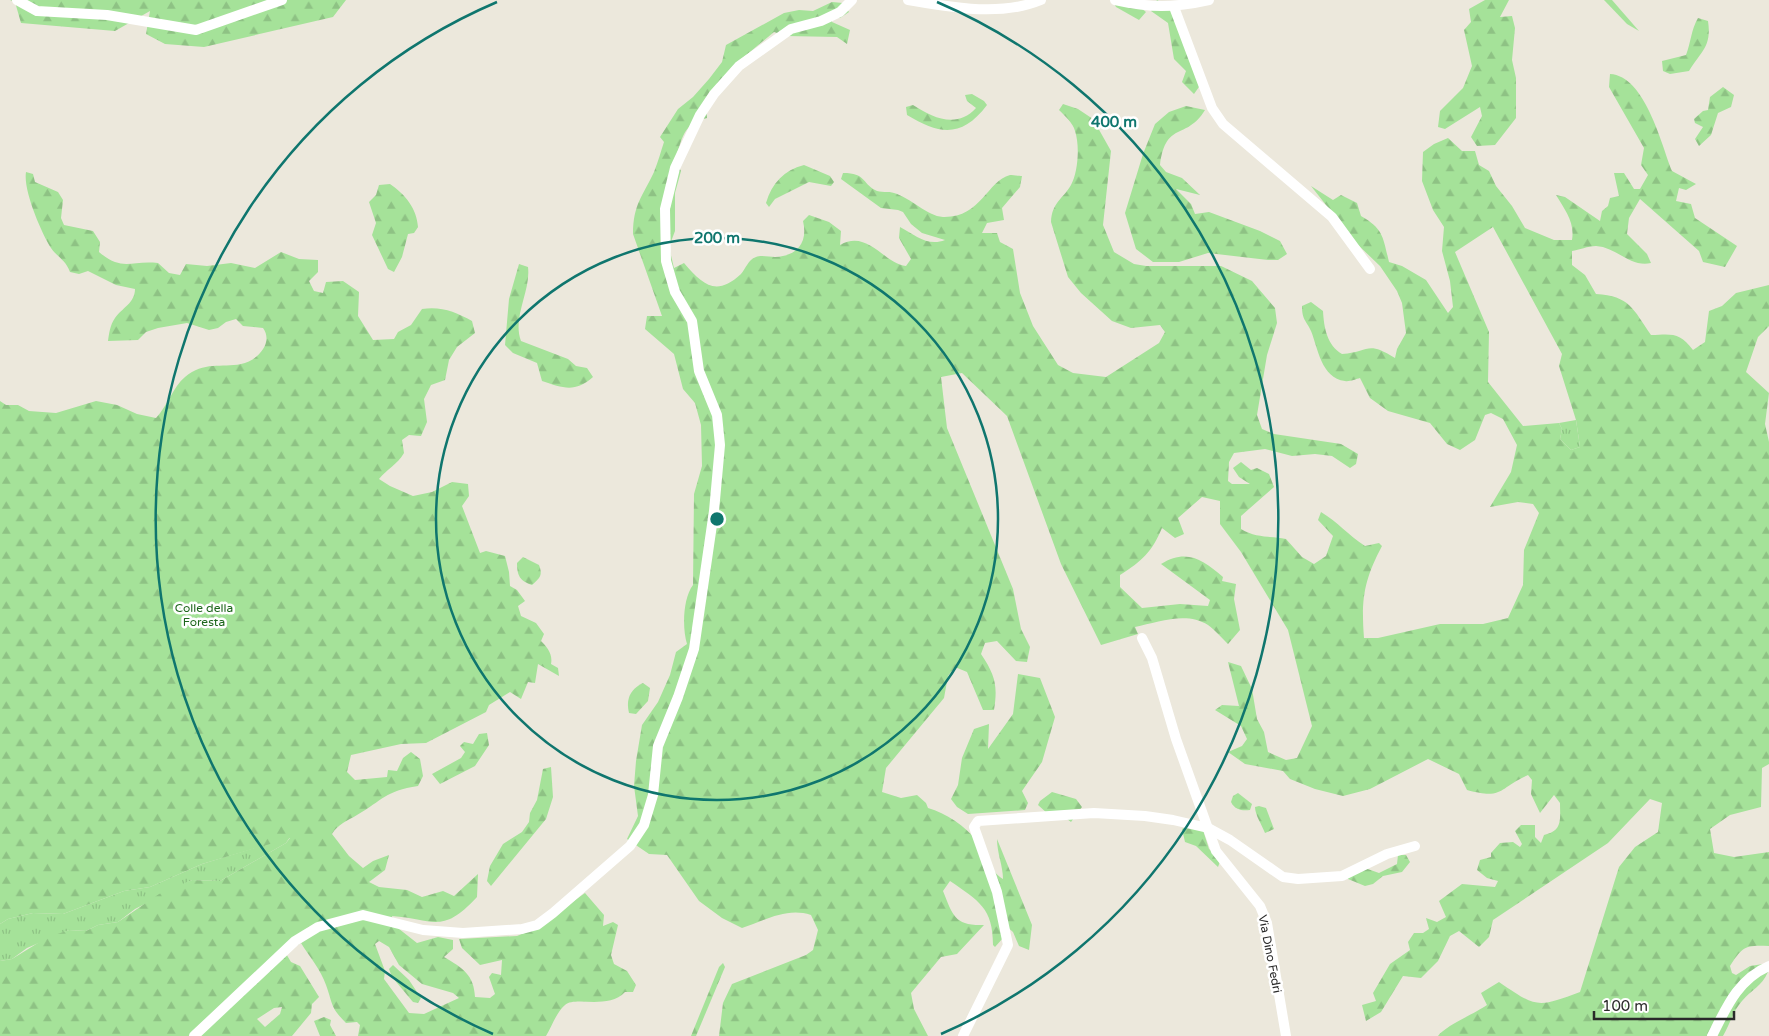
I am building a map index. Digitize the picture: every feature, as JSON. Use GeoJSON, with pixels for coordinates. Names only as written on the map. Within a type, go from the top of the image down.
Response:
{"type":"FeatureCollection","features":[{"type":"Feature","properties":{"kind":"street"},"geometry":{"type":"LineString","coordinates":[[17,0],[37,11],[106,15],[196,30],[282,0]]}},
{"type":"Feature","properties":{"kind":"street"},"geometry":{"type":"LineString","coordinates":[[194,1036],[294,941],[318,927],[363,915],[423,930],[463,934],[522,929],[537,925],[630,846],[644,825],[653,796],[658,746],[678,697],[694,649],[714,511],[720,444],[717,415],[699,371],[692,320],[675,292],[666,261],[666,209],[675,168],[700,115],[714,94],[739,66],[790,29],[822,20],[840,12],[852,0]]}},
{"type":"Feature","properties":{"kind":"street"},"geometry":{"type":"LineString","coordinates":[[908,0],[963,8],[1013,9],[1041,0]]}},
{"type":"Feature","properties":{"kind":"street"},"geometry":{"type":"LineString","coordinates":[[1115,0],[1140,5],[1174,7],[1209,0]]}},
{"type":"Feature","properties":{"kind":"street"},"geometry":{"type":"LineString","coordinates":[[1174,7],[1212,108],[1223,124],[1332,218],[1370,269]]}},
{"type":"Feature","properties":{"kind":"street","name":"Via Dino Fedri"},"geometry":{"type":"LineString","coordinates":[[1142,638],[1152,658],[1176,740],[1216,851],[1231,873],[1260,906],[1267,923],[1286,1036]]}},
{"type":"Feature","properties":{"kind":"street"},"geometry":{"type":"LineString","coordinates":[[963,1036],[1008,945],[997,892],[974,828],[978,821],[1094,813],[1145,816],[1208,828],[1230,840],[1283,877],[1298,879],[1342,876],[1387,854],[1415,846]]}},
{"type":"Feature","properties":{"kind":"street"},"geometry":{"type":"LineString","coordinates":[[1712,1036],[1728,1004],[1744,983],[1760,970],[1769,966]]}},
{"type":"Feature","properties":{"kind":"green space"},"geometry":{"type":"Polygon","coordinates":[[[10,0],[346,0],[333,17],[204,47],[165,44],[146,34],[150,11],[115,31],[21,23],[15,2],[10,0]]]}},
{"type":"Feature","properties":{"kind":"green space"},"geometry":{"type":"Polygon","coordinates":[[[1112,0],[1132,1],[1146,12],[1139,20],[1116,7],[1112,0]]]}},
{"type":"Feature","properties":{"kind":"green space"},"geometry":{"type":"Polygon","coordinates":[[[1157,0],[1171,8],[1201,84],[1194,94],[1182,82],[1186,71],[1174,59],[1168,23],[1151,11],[1157,0]]]}},
{"type":"Feature","properties":{"kind":"green space"},"geometry":{"type":"Polygon","coordinates":[[[1485,0],[1509,0],[1500,17],[1512,16],[1515,28],[1512,60],[1516,78],[1516,118],[1495,145],[1477,146],[1471,137],[1482,116],[1480,107],[1445,129],[1438,127],[1440,111],[1463,88],[1472,66],[1464,30],[1471,22],[1469,9],[1485,0]]]}},
{"type":"Feature","properties":{"kind":"green space"},"geometry":{"type":"Polygon","coordinates":[[[1604,0],[1612,0],[1639,31],[1627,24],[1604,0]]]}},
{"type":"Feature","properties":{"kind":"green space"},"geometry":{"type":"Polygon","coordinates":[[[832,2],[843,3],[849,12],[840,18],[832,18],[832,22],[850,30],[847,44],[837,37],[786,36],[774,32],[732,67],[706,104],[707,118],[688,128],[682,138],[675,160],[681,171],[675,193],[675,231],[669,247],[674,268],[684,263],[704,282],[710,285],[724,285],[741,274],[753,258],[760,256],[783,256],[795,251],[799,247],[804,235],[803,221],[809,215],[829,222],[841,231],[840,245],[850,241],[859,241],[867,244],[890,260],[906,266],[911,259],[899,238],[900,227],[927,241],[939,242],[945,240],[922,233],[911,224],[903,212],[881,208],[841,179],[843,173],[856,175],[875,190],[900,195],[931,214],[943,217],[956,216],[966,212],[975,206],[1002,179],[1010,175],[1022,176],[1020,187],[1002,208],[1004,220],[987,223],[982,233],[997,233],[1000,242],[1013,249],[1020,293],[1033,326],[1058,365],[1073,373],[1106,377],[1159,343],[1165,332],[1160,325],[1131,328],[1112,321],[1081,293],[1068,277],[1051,222],[1053,210],[1071,185],[1078,159],[1077,137],[1074,128],[1059,110],[1063,104],[1078,109],[1093,119],[1111,151],[1103,225],[1114,252],[1134,264],[1146,266],[1221,266],[1252,281],[1275,308],[1277,323],[1267,355],[1257,415],[1262,429],[1274,434],[1341,444],[1358,454],[1356,464],[1350,468],[1332,456],[1315,454],[1292,456],[1265,449],[1234,453],[1229,462],[1228,481],[1232,484],[1250,484],[1239,477],[1233,468],[1241,462],[1251,470],[1257,468],[1269,474],[1274,487],[1241,516],[1241,529],[1257,535],[1286,539],[1302,557],[1314,564],[1326,556],[1333,536],[1318,520],[1321,512],[1365,546],[1379,543],[1382,546],[1371,569],[1365,590],[1363,612],[1364,638],[1378,638],[1440,624],[1483,624],[1508,618],[1523,585],[1524,550],[1539,513],[1533,504],[1518,502],[1490,507],[1511,472],[1517,445],[1503,419],[1491,413],[1485,415],[1475,440],[1460,450],[1447,444],[1430,423],[1388,411],[1370,398],[1360,378],[1350,381],[1337,379],[1326,368],[1303,314],[1302,306],[1311,302],[1323,311],[1327,336],[1333,346],[1342,354],[1373,348],[1395,358],[1397,349],[1406,333],[1402,303],[1397,291],[1380,266],[1356,243],[1311,186],[1333,200],[1341,195],[1357,203],[1361,216],[1374,225],[1381,235],[1389,262],[1402,266],[1426,280],[1448,313],[1453,307],[1450,281],[1442,251],[1444,227],[1433,210],[1422,181],[1423,152],[1434,144],[1448,138],[1462,151],[1475,151],[1479,165],[1489,171],[1496,186],[1512,206],[1525,228],[1554,240],[1572,240],[1571,222],[1556,195],[1565,197],[1600,221],[1602,211],[1608,206],[1610,198],[1619,196],[1614,173],[1624,173],[1634,189],[1640,189],[1648,175],[1641,165],[1644,148],[1609,87],[1610,74],[1622,78],[1633,86],[1650,113],[1672,171],[1696,184],[1686,190],[1679,188],[1676,201],[1691,204],[1695,218],[1737,246],[1725,267],[1703,262],[1699,251],[1640,199],[1629,218],[1627,234],[1647,254],[1651,263],[1637,263],[1603,247],[1596,246],[1572,251],[1572,265],[1585,275],[1596,294],[1616,298],[1630,306],[1651,335],[1675,335],[1684,340],[1693,350],[1705,342],[1709,311],[1722,306],[1736,293],[1769,285],[1769,326],[1758,337],[1746,372],[1769,393],[1765,424],[1769,442],[1769,764],[1762,768],[1761,807],[1730,815],[1710,829],[1714,853],[1734,857],[1769,852],[1769,946],[1745,948],[1738,954],[1730,966],[1732,973],[1736,975],[1750,966],[1763,964],[1768,972],[1763,981],[1739,1005],[1723,1036],[1438,1036],[1453,1024],[1487,1005],[1481,993],[1499,982],[1522,997],[1538,1003],[1555,1001],[1580,992],[1619,867],[1635,847],[1658,832],[1662,803],[1650,799],[1608,843],[1493,920],[1489,937],[1479,947],[1459,931],[1450,936],[1438,961],[1421,978],[1403,976],[1381,1012],[1366,1021],[1362,1005],[1376,1001],[1373,993],[1390,964],[1410,950],[1408,942],[1414,933],[1423,933],[1429,929],[1426,918],[1437,922],[1446,917],[1439,901],[1462,884],[1495,887],[1498,881],[1487,878],[1477,870],[1480,860],[1491,857],[1491,853],[1500,843],[1513,842],[1520,847],[1522,844],[1515,831],[1521,825],[1535,825],[1535,837],[1541,843],[1544,835],[1555,831],[1559,824],[1560,803],[1554,795],[1540,813],[1531,794],[1532,780],[1528,775],[1495,793],[1488,794],[1467,790],[1459,774],[1428,759],[1370,789],[1343,796],[1315,789],[1290,779],[1283,771],[1245,764],[1228,752],[1242,746],[1247,739],[1241,726],[1215,710],[1222,705],[1239,706],[1228,662],[1241,666],[1252,689],[1257,719],[1264,732],[1268,752],[1286,760],[1297,758],[1312,726],[1288,630],[1241,552],[1220,524],[1220,501],[1202,497],[1178,518],[1184,534],[1175,538],[1162,528],[1146,555],[1120,575],[1120,587],[1142,608],[1180,604],[1208,606],[1210,600],[1161,564],[1179,557],[1194,558],[1216,571],[1223,577],[1222,581],[1236,584],[1234,599],[1240,630],[1228,644],[1211,627],[1200,621],[1182,618],[1172,619],[1135,627],[1138,634],[1101,645],[1061,564],[1007,416],[962,373],[941,377],[947,428],[1013,589],[1021,629],[1030,647],[1027,662],[1016,661],[997,641],[985,643],[981,654],[994,680],[996,694],[994,710],[983,710],[967,672],[955,667],[948,676],[944,698],[886,768],[882,792],[901,798],[917,795],[926,803],[928,808],[942,813],[955,821],[977,841],[994,871],[1003,879],[997,839],[1032,925],[1029,950],[1019,946],[1013,932],[1005,925],[1003,938],[995,947],[987,914],[976,900],[950,881],[943,891],[956,918],[967,924],[984,925],[957,954],[941,957],[911,993],[914,1009],[928,1036],[719,1036],[723,1003],[732,984],[806,955],[813,950],[818,930],[811,915],[802,913],[785,913],[742,928],[722,918],[699,901],[667,855],[649,854],[627,839],[638,816],[634,786],[642,725],[658,702],[670,675],[676,652],[687,644],[684,630],[684,613],[687,597],[693,585],[694,494],[702,466],[701,425],[695,403],[683,389],[674,354],[645,329],[647,316],[662,316],[633,234],[633,224],[637,208],[654,172],[664,142],[660,137],[678,109],[693,97],[722,62],[726,45],[784,13],[799,10],[813,11],[832,2]],[[1493,227],[1455,252],[1489,332],[1488,382],[1523,426],[1559,423],[1562,429],[1560,439],[1571,450],[1580,447],[1576,420],[1559,366],[1562,354],[1493,227]]]}},
{"type":"Feature","properties":{"kind":"green space"},"geometry":{"type":"Polygon","coordinates":[[[1698,18],[1708,21],[1709,30],[1707,43],[1701,53],[1689,71],[1670,74],[1663,71],[1662,61],[1686,55],[1698,18]]]}},
{"type":"Feature","properties":{"kind":"green space"},"geometry":{"type":"Polygon","coordinates":[[[1723,87],[1734,95],[1731,107],[1718,113],[1711,135],[1699,146],[1695,139],[1703,127],[1695,123],[1694,119],[1703,111],[1708,110],[1710,97],[1723,87]]]}},
{"type":"Feature","properties":{"kind":"green space"},"geometry":{"type":"Polygon","coordinates":[[[972,94],[987,105],[978,116],[959,128],[950,130],[930,127],[907,115],[906,107],[913,105],[937,117],[953,120],[961,118],[976,108],[967,101],[965,95],[972,94]]]}},
{"type":"Feature","properties":{"kind":"green space"},"geometry":{"type":"Polygon","coordinates":[[[1186,106],[1205,110],[1191,125],[1172,136],[1167,142],[1160,165],[1166,172],[1182,178],[1200,195],[1176,189],[1191,204],[1195,214],[1209,212],[1260,231],[1280,241],[1287,254],[1278,260],[1208,253],[1179,262],[1153,262],[1136,249],[1125,213],[1143,154],[1155,124],[1169,112],[1186,106]]]}},
{"type":"Feature","properties":{"kind":"green space"},"geometry":{"type":"Polygon","coordinates":[[[804,165],[830,176],[834,182],[831,186],[809,182],[775,199],[769,207],[766,203],[772,189],[780,178],[790,170],[804,165]]]}},
{"type":"Feature","properties":{"kind":"green space","name":"Colle della Foresta"},"geometry":{"type":"Polygon","coordinates":[[[26,172],[33,174],[35,182],[58,192],[63,200],[61,218],[64,225],[93,231],[100,242],[99,252],[114,262],[127,264],[158,263],[169,273],[180,275],[186,264],[207,266],[231,263],[255,268],[281,252],[299,259],[318,260],[318,272],[309,281],[314,291],[323,293],[326,282],[343,281],[359,292],[358,316],[373,340],[394,339],[398,332],[411,325],[422,309],[436,308],[448,310],[472,321],[475,333],[457,347],[449,360],[445,380],[431,385],[424,399],[427,422],[421,436],[409,435],[402,440],[404,453],[379,479],[413,496],[432,492],[452,482],[468,484],[469,496],[462,506],[480,553],[486,551],[505,556],[510,586],[517,590],[525,601],[518,606],[521,616],[536,623],[544,634],[541,641],[550,654],[551,664],[558,668],[559,676],[538,664],[535,683],[528,682],[521,699],[510,692],[489,705],[486,712],[426,743],[401,744],[351,755],[347,772],[355,780],[387,777],[388,770],[397,771],[403,758],[411,752],[420,759],[423,776],[418,786],[391,793],[340,825],[332,834],[349,856],[363,868],[373,861],[389,855],[385,870],[369,882],[379,887],[407,890],[422,897],[443,891],[454,896],[478,874],[477,897],[465,909],[446,921],[437,922],[392,916],[394,925],[417,943],[438,937],[453,940],[453,949],[444,957],[462,969],[470,978],[475,997],[490,998],[495,994],[489,977],[492,973],[501,975],[502,960],[480,965],[462,948],[459,939],[517,936],[536,928],[585,893],[604,915],[603,926],[613,922],[618,925],[611,955],[614,964],[627,971],[636,985],[633,992],[625,992],[618,997],[601,1002],[576,1002],[565,1005],[546,1036],[358,1036],[360,1025],[357,1022],[346,1023],[337,1013],[321,974],[301,943],[285,952],[291,962],[300,966],[319,997],[312,1004],[311,1013],[292,1036],[0,1036],[0,961],[12,959],[46,938],[69,930],[86,931],[98,925],[118,922],[159,894],[192,880],[220,881],[286,843],[290,838],[202,864],[150,887],[124,891],[63,914],[33,913],[8,919],[0,924],[0,401],[6,405],[18,405],[29,411],[56,413],[96,401],[117,405],[137,414],[156,418],[177,386],[192,372],[206,367],[247,362],[262,351],[266,340],[263,328],[243,326],[236,319],[226,322],[218,328],[209,330],[187,323],[146,332],[138,340],[108,341],[113,321],[131,302],[135,289],[116,285],[88,271],[79,274],[70,272],[66,264],[51,248],[42,232],[30,200],[26,172]],[[379,941],[375,944],[385,971],[384,979],[409,1013],[424,1014],[459,998],[453,993],[422,984],[399,965],[389,947],[379,941]],[[282,1007],[274,1008],[257,1019],[265,1027],[280,1014],[282,1007]]]}},
{"type":"Feature","properties":{"kind":"green space"},"geometry":{"type":"Polygon","coordinates":[[[390,184],[401,192],[413,208],[418,227],[414,233],[408,234],[402,257],[394,272],[388,269],[372,235],[376,223],[369,202],[376,195],[379,185],[390,184]]]}},
{"type":"Feature","properties":{"kind":"green space"},"geometry":{"type":"Polygon","coordinates":[[[519,264],[528,267],[527,285],[519,323],[521,341],[568,359],[576,366],[587,368],[593,377],[587,382],[569,388],[542,381],[537,363],[513,353],[505,345],[509,299],[519,264]]]}},
{"type":"Feature","properties":{"kind":"green space"},"geometry":{"type":"Polygon","coordinates":[[[1576,420],[1580,447],[1571,450],[1560,439],[1562,429],[1559,423],[1576,420]]]}},
{"type":"Feature","properties":{"kind":"green space"},"geometry":{"type":"Polygon","coordinates":[[[523,557],[539,565],[541,571],[540,576],[532,585],[522,580],[519,575],[517,563],[523,557]]]}},
{"type":"Feature","properties":{"kind":"green space"},"geometry":{"type":"Polygon","coordinates":[[[1018,674],[1040,678],[1055,717],[1042,762],[1022,791],[1028,803],[1025,810],[968,814],[957,807],[951,799],[958,785],[962,758],[974,729],[989,724],[988,749],[1013,714],[1018,674]]]}},
{"type":"Feature","properties":{"kind":"green space"},"geometry":{"type":"Polygon","coordinates":[[[643,683],[650,688],[648,701],[636,714],[629,713],[628,700],[634,689],[643,683]]]}},
{"type":"Feature","properties":{"kind":"green space"},"geometry":{"type":"Polygon","coordinates":[[[487,733],[489,745],[475,766],[440,784],[432,774],[461,758],[465,752],[460,746],[464,742],[473,744],[479,734],[487,733]]]}},
{"type":"Feature","properties":{"kind":"green space"},"geometry":{"type":"Polygon","coordinates":[[[551,767],[553,797],[546,819],[491,886],[487,881],[490,866],[503,844],[522,832],[529,822],[530,813],[537,800],[543,769],[551,767]]]}},
{"type":"Feature","properties":{"kind":"green space"},"geometry":{"type":"Polygon","coordinates":[[[1052,792],[1076,799],[1082,807],[1071,822],[1057,811],[1048,814],[1038,805],[1040,801],[1052,792]]]}},
{"type":"Feature","properties":{"kind":"green space"},"geometry":{"type":"Polygon","coordinates":[[[1238,793],[1252,804],[1250,810],[1239,809],[1233,805],[1231,802],[1233,796],[1238,793]]]}},
{"type":"Feature","properties":{"kind":"green space"},"geometry":{"type":"Polygon","coordinates":[[[1255,807],[1266,808],[1274,829],[1265,833],[1255,810],[1255,807]]]}},
{"type":"Feature","properties":{"kind":"green space"},"geometry":{"type":"Polygon","coordinates":[[[1191,824],[1202,827],[1209,849],[1221,859],[1218,867],[1196,846],[1185,842],[1182,829],[1191,824]]]}},
{"type":"Feature","properties":{"kind":"green space"},"geometry":{"type":"Polygon","coordinates":[[[290,837],[286,843],[220,881],[192,880],[135,909],[118,922],[98,925],[86,931],[69,930],[27,948],[12,959],[0,961],[0,924],[8,919],[33,913],[63,914],[124,891],[150,887],[202,864],[290,837]]]}},
{"type":"Feature","properties":{"kind":"green space"},"geometry":{"type":"Polygon","coordinates":[[[1398,855],[1406,855],[1410,862],[1402,872],[1383,876],[1373,884],[1365,886],[1348,879],[1347,876],[1362,867],[1379,873],[1397,864],[1398,855]]]}},
{"type":"Feature","properties":{"kind":"green space"},"geometry":{"type":"Polygon","coordinates":[[[723,963],[725,967],[696,1036],[691,1036],[719,967],[723,963]]]}},
{"type":"Feature","properties":{"kind":"green space"},"geometry":{"type":"Polygon","coordinates":[[[393,965],[409,980],[421,998],[418,1003],[413,1002],[392,977],[389,969],[393,965]]]}},
{"type":"Feature","properties":{"kind":"green space"},"geometry":{"type":"Polygon","coordinates":[[[324,1017],[331,1020],[330,1025],[336,1036],[320,1036],[314,1021],[324,1017]]]}}]}
